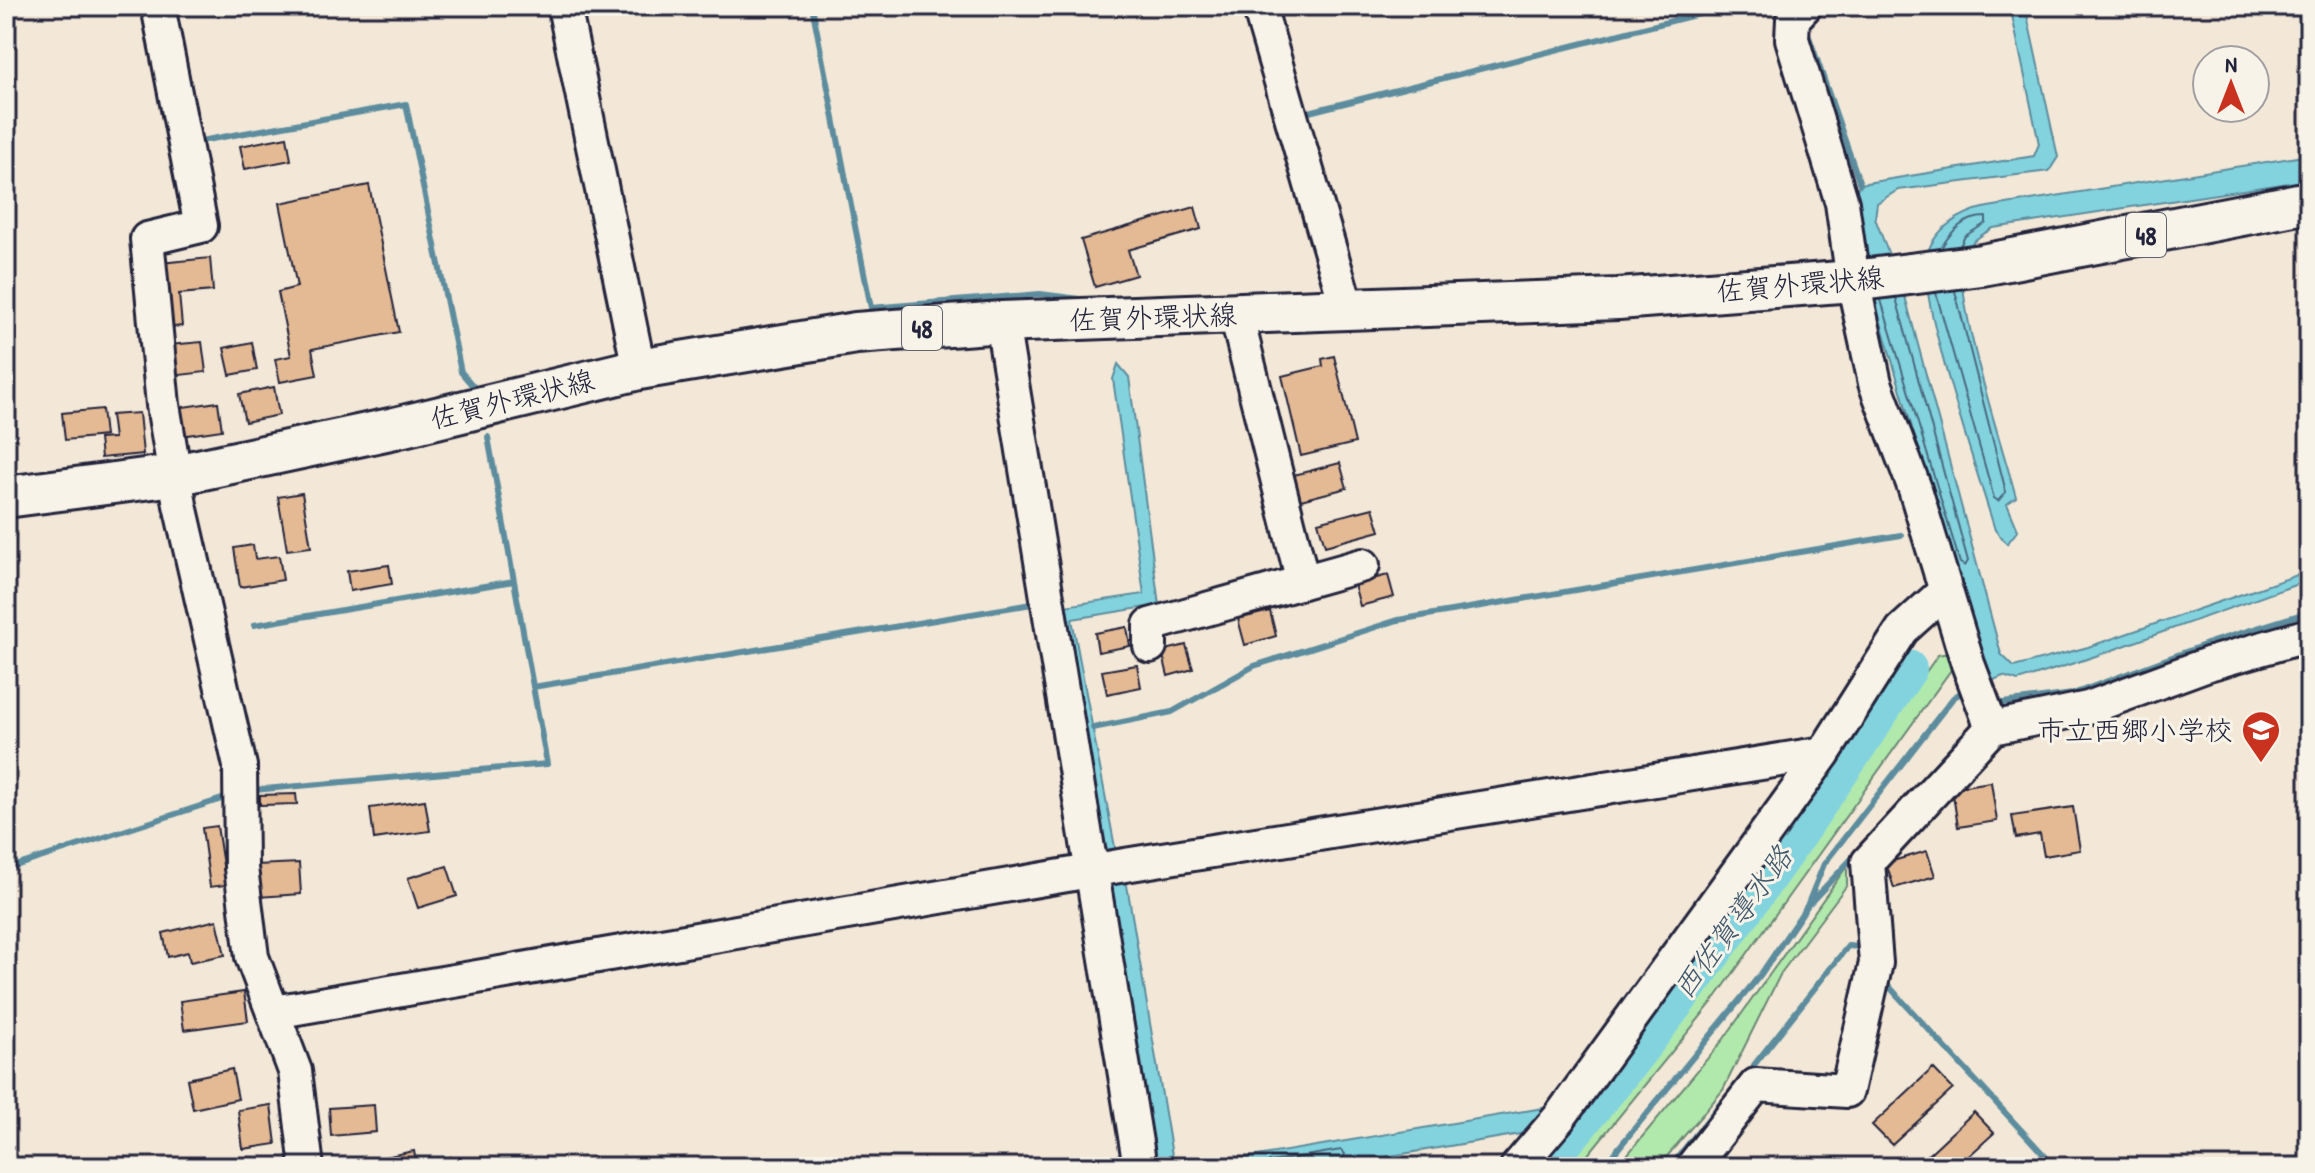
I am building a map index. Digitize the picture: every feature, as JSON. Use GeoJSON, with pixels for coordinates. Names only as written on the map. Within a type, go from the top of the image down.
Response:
{"type":"FeatureCollection","features":[{"type":"Feature","properties":{"kind":"main road","name":"佐賀外環状線"},"geometry":{"type":"LineString","coordinates":[[6,497],[175,475],[395,428],[639,369],[856,333],[1002,322],[1348,312],[1618,299],[1853,281],[1982,265],[2309,202]]}},
{"type":"Feature","properties":{"kind":"street"},"geometry":{"type":"LineString","coordinates":[[158,6],[201,226],[147,239],[163,405],[175,475],[240,766],[241,868],[252,957],[295,1071],[307,1167]]}},
{"type":"Feature","properties":{"kind":"street"},"geometry":{"type":"LineString","coordinates":[[564,6],[639,369]]}},
{"type":"Feature","properties":{"kind":"street"},"geometry":{"type":"LineString","coordinates":[[1259,6],[1348,312]]}},
{"type":"Feature","properties":{"kind":"street"},"geometry":{"type":"LineString","coordinates":[[1799,12],[1792,39],[1842,203],[1853,281],[1875,383],[1915,489],[1968,664],[1992,728]]}},
{"type":"Feature","properties":{"kind":"street"},"geometry":{"type":"LineString","coordinates":[[1236,314],[1303,582]]}},
{"type":"Feature","properties":{"kind":"street"},"geometry":{"type":"LineString","coordinates":[[1002,322],[1140,1167]]}},
{"type":"Feature","properties":{"kind":"street"},"geometry":{"type":"LineString","coordinates":[[1150,646],[1150,625],[1363,565]]}},
{"type":"Feature","properties":{"kind":"street"},"geometry":{"type":"LineString","coordinates":[[1517,1167],[1559,1118],[1824,753],[1902,630],[1945,591]]}},
{"type":"Feature","properties":{"kind":"street"},"geometry":{"type":"LineString","coordinates":[[1692,1167],[1756,1085],[1847,1091],[1876,963],[1868,862],[1992,728],[2088,708],[2208,664],[2309,635]]}},
{"type":"Feature","properties":{"kind":"street"},"geometry":{"type":"LineString","coordinates":[[274,1012],[1092,870],[1824,753]]}},
{"type":"Feature","properties":{"kind":"green space"},"geometry":{"type":"Polygon","coordinates":[[[1949,653],[1953,667],[1714,1000],[1578,1167],[1564,1167],[1620,1102],[1938,655],[1949,653]]]}},
{"type":"Feature","properties":{"kind":"green space"},"geometry":{"type":"Polygon","coordinates":[[[1847,866],[1847,885],[1781,973],[1723,1090],[1658,1167],[1617,1167],[1723,1040],[1847,866]]]}},
{"type":"Feature","properties":{"kind":"water"},"geometry":{"type":"Polygon","coordinates":[[[2010,6],[2025,6],[2058,157],[2049,171],[1898,190],[1877,203],[1875,218],[1906,300],[2001,654],[2014,667],[2088,647],[2309,571],[2309,580],[2090,658],[2018,681],[2003,676],[1982,685],[1983,668],[1862,259],[1854,194],[1860,184],[2034,156],[2039,144],[2010,6]]]}},
{"type":"Feature","properties":{"kind":"water"},"geometry":{"type":"Polygon","coordinates":[[[2309,155],[2309,180],[1993,228],[1972,244],[1964,258],[1966,306],[1981,374],[2016,497],[2007,504],[2018,530],[2007,544],[1995,530],[1931,310],[1926,258],[1935,238],[1958,218],[1988,207],[2309,155]]]}},
{"type":"Feature","properties":{"kind":"water"},"geometry":{"type":"Polygon","coordinates":[[[1118,364],[1129,377],[1159,605],[1072,619],[1120,874],[1127,885],[1174,1167],[1156,1167],[1058,607],[1144,594],[1113,379],[1118,364]]]}},
{"type":"Feature","properties":{"kind":"water"},"geometry":{"type":"Polygon","coordinates":[[[1555,1106],[1532,1132],[1326,1167],[1191,1167],[1555,1106]]]}},
{"type":"Feature","properties":{"kind":"building"},"geometry":{"type":"Polygon","coordinates":[[[287,137],[291,160],[245,169],[240,146],[287,137]]]}},
{"type":"Feature","properties":{"kind":"building"},"geometry":{"type":"Polygon","coordinates":[[[369,185],[399,332],[312,349],[317,375],[280,382],[275,359],[291,356],[278,292],[297,287],[280,203],[369,185]]]}},
{"type":"Feature","properties":{"kind":"building"},"geometry":{"type":"Polygon","coordinates":[[[1195,207],[1201,229],[1128,250],[1136,275],[1095,287],[1081,240],[1195,207]]]}},
{"type":"Feature","properties":{"kind":"building"},"geometry":{"type":"Polygon","coordinates":[[[210,258],[213,291],[179,294],[182,326],[167,328],[160,263],[210,258]]]}},
{"type":"Feature","properties":{"kind":"building"},"geometry":{"type":"Polygon","coordinates":[[[202,342],[206,372],[172,376],[169,345],[202,342]]]}},
{"type":"Feature","properties":{"kind":"building"},"geometry":{"type":"Polygon","coordinates":[[[252,342],[257,370],[230,375],[224,348],[252,342]]]}},
{"type":"Feature","properties":{"kind":"building"},"geometry":{"type":"Polygon","coordinates":[[[1334,356],[1355,443],[1301,456],[1282,376],[1323,366],[1322,359],[1334,356]]]}},
{"type":"Feature","properties":{"kind":"building"},"geometry":{"type":"Polygon","coordinates":[[[274,387],[279,415],[245,422],[239,394],[274,387]]]}},
{"type":"Feature","properties":{"kind":"building"},"geometry":{"type":"Polygon","coordinates":[[[218,402],[222,430],[180,436],[176,408],[218,402]]]}},
{"type":"Feature","properties":{"kind":"building"},"geometry":{"type":"Polygon","coordinates":[[[102,409],[105,436],[65,440],[62,413],[102,409]]]}},
{"type":"Feature","properties":{"kind":"building"},"geometry":{"type":"Polygon","coordinates":[[[139,413],[143,454],[101,458],[99,439],[114,438],[111,415],[139,413]]]}},
{"type":"Feature","properties":{"kind":"building"},"geometry":{"type":"Polygon","coordinates":[[[1340,463],[1347,488],[1297,501],[1290,476],[1340,463]]]}},
{"type":"Feature","properties":{"kind":"building"},"geometry":{"type":"Polygon","coordinates":[[[302,493],[311,547],[287,550],[278,497],[302,493]]]}},
{"type":"Feature","properties":{"kind":"building"},"geometry":{"type":"Polygon","coordinates":[[[1373,508],[1380,531],[1325,546],[1318,522],[1373,508]]]}},
{"type":"Feature","properties":{"kind":"building"},"geometry":{"type":"Polygon","coordinates":[[[253,545],[255,559],[279,556],[283,580],[240,587],[234,548],[253,545]]]}},
{"type":"Feature","properties":{"kind":"building"},"geometry":{"type":"Polygon","coordinates":[[[389,565],[392,584],[350,591],[347,571],[389,565]]]}},
{"type":"Feature","properties":{"kind":"building"},"geometry":{"type":"Polygon","coordinates":[[[1388,575],[1394,597],[1360,606],[1354,584],[1388,575]]]}},
{"type":"Feature","properties":{"kind":"building"},"geometry":{"type":"Polygon","coordinates":[[[1270,611],[1276,636],[1245,645],[1238,619],[1270,611]]]}},
{"type":"Feature","properties":{"kind":"building"},"geometry":{"type":"Polygon","coordinates":[[[1127,627],[1130,646],[1098,652],[1095,633],[1127,627]]]}},
{"type":"Feature","properties":{"kind":"building"},"geometry":{"type":"Polygon","coordinates":[[[1186,645],[1193,669],[1168,676],[1162,651],[1186,645]]]}},
{"type":"Feature","properties":{"kind":"building"},"geometry":{"type":"Polygon","coordinates":[[[1137,665],[1141,687],[1107,694],[1102,671],[1137,665]]]}},
{"type":"Feature","properties":{"kind":"building"},"geometry":{"type":"Polygon","coordinates":[[[1991,782],[1997,821],[1958,827],[1952,788],[1991,782]]]}},
{"type":"Feature","properties":{"kind":"building"},"geometry":{"type":"Polygon","coordinates":[[[296,794],[297,804],[260,805],[260,795],[296,794]]]}},
{"type":"Feature","properties":{"kind":"building"},"geometry":{"type":"Polygon","coordinates":[[[425,800],[430,831],[374,839],[370,808],[425,800]]]}},
{"type":"Feature","properties":{"kind":"building"},"geometry":{"type":"Polygon","coordinates":[[[2073,807],[2080,850],[2044,856],[2040,834],[2016,838],[2012,816],[2073,807]]]}},
{"type":"Feature","properties":{"kind":"building"},"geometry":{"type":"Polygon","coordinates":[[[217,826],[226,885],[210,887],[202,828],[217,826]]]}},
{"type":"Feature","properties":{"kind":"building"},"geometry":{"type":"Polygon","coordinates":[[[1927,851],[1935,876],[1894,888],[1886,863],[1927,851]]]}},
{"type":"Feature","properties":{"kind":"building"},"geometry":{"type":"Polygon","coordinates":[[[299,863],[301,894],[258,897],[256,865],[299,863]]]}},
{"type":"Feature","properties":{"kind":"building"},"geometry":{"type":"Polygon","coordinates":[[[447,866],[457,896],[418,908],[408,878],[447,866]]]}},
{"type":"Feature","properties":{"kind":"building"},"geometry":{"type":"Polygon","coordinates":[[[217,920],[225,955],[190,962],[188,952],[168,957],[163,933],[217,920]]]}},
{"type":"Feature","properties":{"kind":"building"},"geometry":{"type":"Polygon","coordinates":[[[244,992],[248,1021],[184,1030],[180,1001],[244,992]]]}},
{"type":"Feature","properties":{"kind":"building"},"geometry":{"type":"Polygon","coordinates":[[[1933,1068],[1953,1089],[1892,1145],[1872,1125],[1933,1068]]]}},
{"type":"Feature","properties":{"kind":"building"},"geometry":{"type":"Polygon","coordinates":[[[232,1069],[238,1099],[193,1109],[187,1079],[232,1069]]]}},
{"type":"Feature","properties":{"kind":"building"},"geometry":{"type":"Polygon","coordinates":[[[271,1105],[276,1144],[243,1149],[238,1110],[271,1105]]]}},
{"type":"Feature","properties":{"kind":"building"},"geometry":{"type":"Polygon","coordinates":[[[374,1105],[376,1132],[331,1136],[329,1108],[374,1105]]]}},
{"type":"Feature","properties":{"kind":"building"},"geometry":{"type":"Polygon","coordinates":[[[1974,1112],[1994,1133],[1957,1167],[1915,1167],[1974,1112]]]}},
{"type":"Feature","properties":{"kind":"building"},"geometry":{"type":"Polygon","coordinates":[[[414,1151],[417,1167],[361,1167],[360,1162],[414,1151]]]}},
{"type":"Feature","properties":{"kind":"building"},"geometry":{"type":"Polygon","coordinates":[[[2015,1156],[2026,1167],[2003,1167],[2015,1156]]]}},
{"type":"Feature","properties":{"kind":"building"},"geometry":{"type":"Polygon","coordinates":[[[451,1157],[453,1167],[422,1167],[421,1163],[451,1157]]]}},
{"type":"Feature","properties":{"kind":"waterway"},"geometry":{"type":"LineString","coordinates":[[812,6],[871,308],[1040,294],[1087,300]]}},
{"type":"Feature","properties":{"kind":"waterway"},"geometry":{"type":"LineString","coordinates":[[1305,113],[1731,6]]}},
{"type":"Feature","properties":{"kind":"waterway"},"geometry":{"type":"LineString","coordinates":[[1806,28],[1860,184]]}},
{"type":"Feature","properties":{"kind":"waterway"},"geometry":{"type":"LineString","coordinates":[[195,142],[406,104],[461,372],[478,392]]}},
{"type":"Feature","properties":{"kind":"waterway"},"geometry":{"type":"LineString","coordinates":[[253,790],[547,764],[488,437]]}},
{"type":"Feature","properties":{"kind":"waterway"},"geometry":{"type":"LineString","coordinates":[[1093,728],[1172,712],[1254,666],[1398,620],[1901,535]]}},
{"type":"Feature","properties":{"kind":"waterway"},"geometry":{"type":"LineString","coordinates":[[254,625],[514,581]]}},
{"type":"Feature","properties":{"kind":"waterway"},"geometry":{"type":"LineString","coordinates":[[533,687],[1038,603]]}},
{"type":"Feature","properties":{"kind":"waterway"},"geometry":{"type":"LineString","coordinates":[[1995,704],[2073,694],[2215,641],[2309,612]]}},
{"type":"Feature","properties":{"kind":"waterway","name":"西佐賀導水路"},"geometry":{"type":"LineString","coordinates":[[1543,1167],[1641,1048],[1734,924],[1908,669]]}},
{"type":"Feature","properties":{"kind":"waterway"},"geometry":{"type":"LineString","coordinates":[[1603,1167],[1761,974],[1807,906],[1824,864],[1953,698],[1968,688]]}},
{"type":"Feature","properties":{"kind":"waterway"},"geometry":{"type":"LineString","coordinates":[[1891,814],[1956,743]]}},
{"type":"Feature","properties":{"kind":"waterway"},"geometry":{"type":"LineString","coordinates":[[6,869],[228,797]]}},
{"type":"Feature","properties":{"kind":"waterway"},"geometry":{"type":"LineString","coordinates":[[1810,903],[1857,853]]}},
{"type":"Feature","properties":{"kind":"waterway"},"geometry":{"type":"LineString","coordinates":[[1754,1065],[1848,946],[1860,947],[1861,953]]}},
{"type":"Feature","properties":{"kind":"waterway"},"geometry":{"type":"LineString","coordinates":[[1885,982],[2055,1167]]}},
{"type":"Feature","properties":{"kind":"waterway"},"geometry":{"type":"LineString","coordinates":[[1670,1167],[1720,1104]]}},
{"type":"Feature","properties":{"kind":"place","name":"市立西郷小学校"},"geometry":{"type":"Point","coordinates":[2261,764]}}]}
